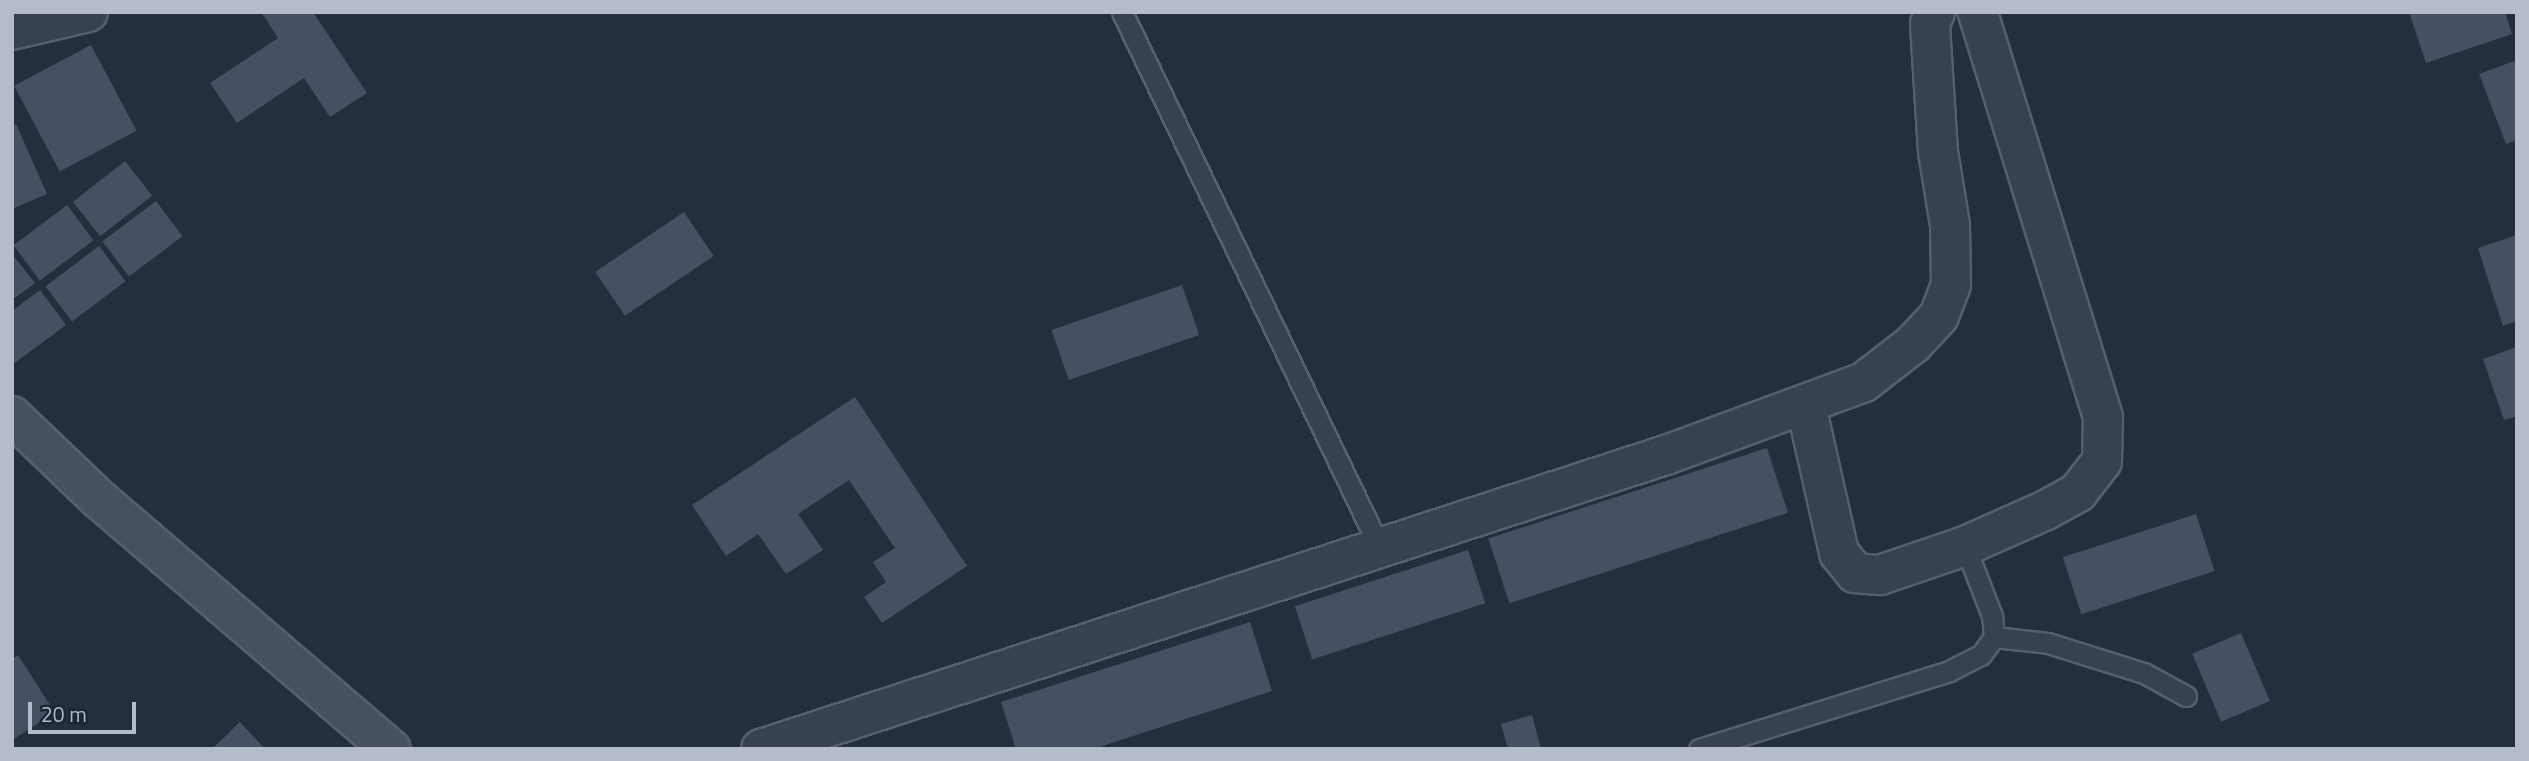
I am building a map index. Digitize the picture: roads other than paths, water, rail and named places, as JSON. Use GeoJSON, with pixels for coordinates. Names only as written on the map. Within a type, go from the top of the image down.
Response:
{"type":"FeatureCollection","features":[{"type":"Feature","properties":{"kind":"main road"},"geometry":{"type":"LineString","coordinates":[[12,416],[100,500],[391,749]]}},
{"type":"Feature","properties":{"kind":"street"},"geometry":{"type":"LineString","coordinates":[[12,30],[88,12]]}},
{"type":"Feature","properties":{"kind":"street"},"geometry":{"type":"LineString","coordinates":[[761,749],[1806,406],[1864,382],[1913,344],[1939,316],[1951,284],[1950,225],[1938,152],[1930,24],[1934,12]]}},
{"type":"Feature","properties":{"kind":"street"},"geometry":{"type":"LineString","coordinates":[[1806,406],[1839,553],[1855,573],[1880,575],[1965,546],[2078,492],[2102,461],[2103,417],[1978,12]]}},
{"type":"Feature","properties":{"kind":"lane"},"geometry":{"type":"LineString","coordinates":[[1122,12],[1379,546]]}},
{"type":"Feature","properties":{"kind":"lane"},"geometry":{"type":"LineString","coordinates":[[1699,749],[1949,671],[1981,655],[1994,637],[1992,615],[1965,546]]}},
{"type":"Feature","properties":{"kind":"lane"},"geometry":{"type":"LineString","coordinates":[[1994,637],[2048,643],[2144,673],[2186,696]]}}]}
